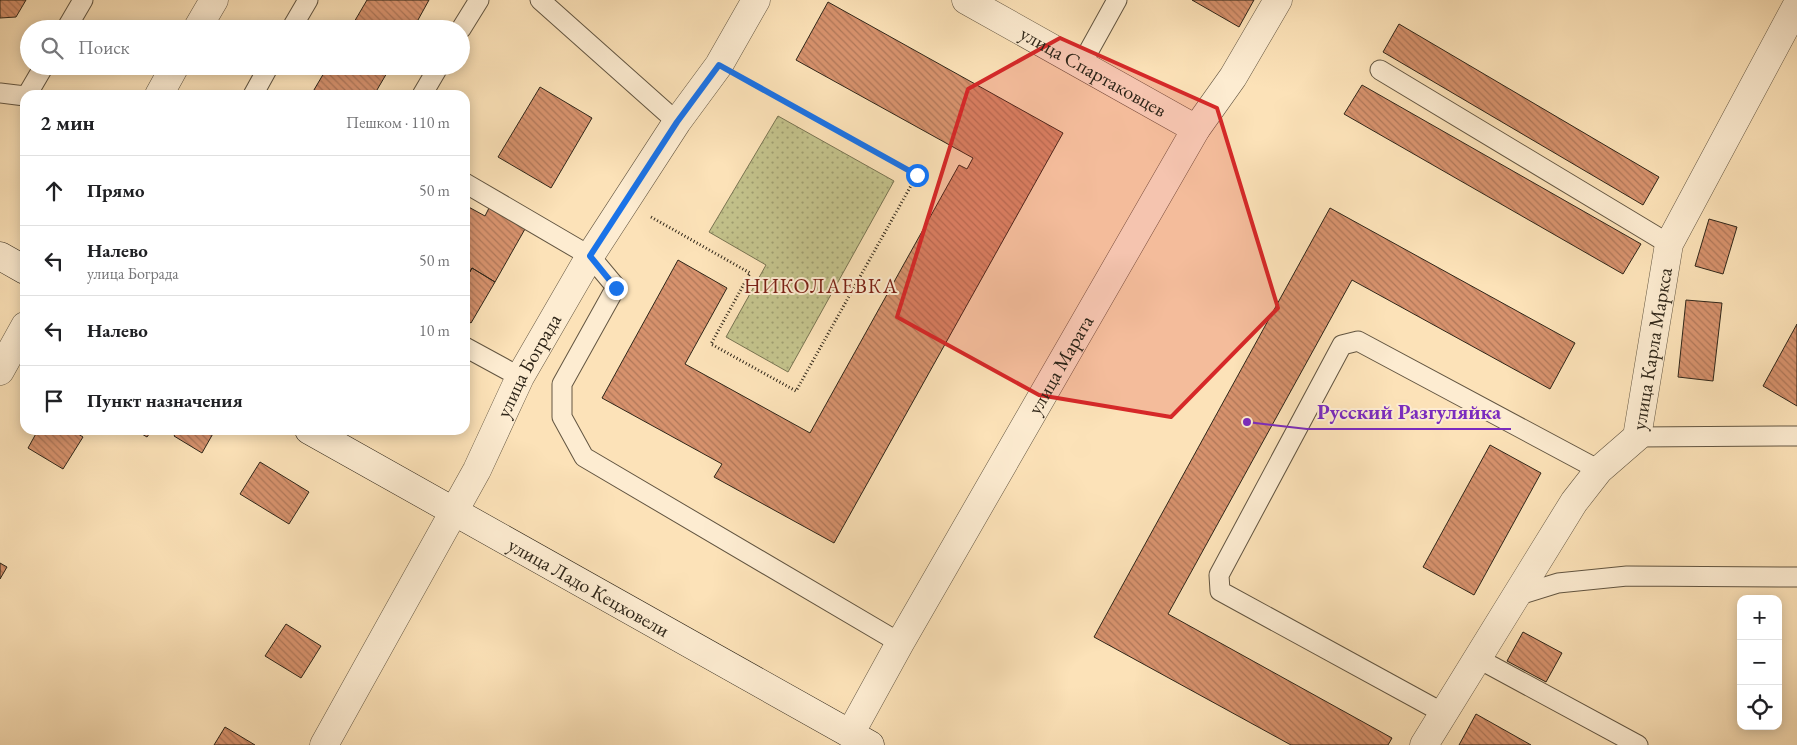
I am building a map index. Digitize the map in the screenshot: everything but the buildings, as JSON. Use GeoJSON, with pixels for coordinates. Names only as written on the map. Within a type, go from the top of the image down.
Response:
{"type":"FeatureCollection","features":[{"type":"Feature","properties":{"kind":"street"},"geometry":{"type":"LineString","coordinates":[[202,20],[214,0]]}},
{"type":"Feature","properties":{"kind":"street","name":"улица Бограда"},"geometry":{"type":"LineString","coordinates":[[324,745],[477,470],[520,377],[590,256],[677,122],[719,65],[756,0]]}},
{"type":"Feature","properties":{"kind":"street","name":"улица Спартаковцев"},"geometry":{"type":"LineString","coordinates":[[966,0],[1196,129]]}},
{"type":"Feature","properties":{"kind":"street","name":"улица Марата"},"geometry":{"type":"LineString","coordinates":[[860,739],[900,642],[1196,129],[1233,77],[1278,0]]}},
{"type":"Feature","properties":{"kind":"street","name":"улица Карла Маркса"},"geometry":{"type":"LineString","coordinates":[[1424,745],[1445,714],[1477,658],[1574,502],[1599,470],[1637,437],[1669,244],[1797,5]]}},
{"type":"Feature","properties":{"kind":"street"},"geometry":{"type":"LineString","coordinates":[[162,90],[171,75]]}},
{"type":"Feature","properties":{"kind":"street"},"geometry":{"type":"LineString","coordinates":[[0,256],[20,267]]}},
{"type":"Feature","properties":{"kind":"street"},"geometry":{"type":"LineString","coordinates":[[0,371],[20,335]]}},
{"type":"Feature","properties":{"kind":"street","name":"улица Ладо Кецховели"},"geometry":{"type":"LineString","coordinates":[[318,435],[860,739]]}},
{"type":"Feature","properties":{"kind":"lane"},"geometry":{"type":"LineString","coordinates":[[71,20],[82,0]]}},
{"type":"Feature","properties":{"kind":"lane"},"geometry":{"type":"LineString","coordinates":[[296,20],[308,0]]}},
{"type":"Feature","properties":{"kind":"lane"},"geometry":{"type":"LineString","coordinates":[[467,20],[479,0]]}},
{"type":"Feature","properties":{"kind":"lane"},"geometry":{"type":"LineString","coordinates":[[540,0],[677,122]]}},
{"type":"Feature","properties":{"kind":"lane"},"geometry":{"type":"LineString","coordinates":[[1081,65],[1117,0]]}},
{"type":"Feature","properties":{"kind":"lane"},"geometry":{"type":"LineString","coordinates":[[1380,70],[1669,244]]}},
{"type":"Feature","properties":{"kind":"lane"},"geometry":{"type":"LineString","coordinates":[[30,90],[39,75]]}},
{"type":"Feature","properties":{"kind":"lane"},"geometry":{"type":"LineString","coordinates":[[256,90],[265,75]]}},
{"type":"Feature","properties":{"kind":"lane"},"geometry":{"type":"LineString","coordinates":[[425,90],[434,75]]}},
{"type":"Feature","properties":{"kind":"lane"},"geometry":{"type":"LineString","coordinates":[[0,93],[20,95]]}},
{"type":"Feature","properties":{"kind":"lane"},"geometry":{"type":"LineString","coordinates":[[470,186],[590,256],[616,288],[562,384],[562,416],[584,457],[900,642]]}},
{"type":"Feature","properties":{"kind":"lane"},"geometry":{"type":"LineString","coordinates":[[1445,714],[1220,591],[1219,575],[1342,345],[1358,341],[1599,470]]}},
{"type":"Feature","properties":{"kind":"lane"},"geometry":{"type":"LineString","coordinates":[[470,350],[520,377]]}},
{"type":"Feature","properties":{"kind":"lane"},"geometry":{"type":"LineString","coordinates":[[1637,437],[1797,436]]}},
{"type":"Feature","properties":{"kind":"lane"},"geometry":{"type":"LineString","coordinates":[[1516,596],[1558,583],[1627,576],[1797,577]]}},
{"type":"Feature","properties":{"kind":"lane"},"geometry":{"type":"LineString","coordinates":[[1477,658],[1638,745]]}},
{"type":"Feature","properties":{"kind":"path"},"geometry":{"type":"LineString","coordinates":[[626,203],[750,273],[711,344],[796,392],[917,175],[719,65]]}},
{"type":"Feature","properties":{"kind":"highlighted area"},"geometry":{"type":"Polygon","coordinates":[[[1060,38],[1217,108],[1278,308],[1171,417],[1039,395],[897,317],[968,89],[1060,38]]]}},
{"type":"Feature","properties":{"kind":"shaded area"},"geometry":{"type":"Polygon","coordinates":[[[778,116],[894,181],[788,372],[726,337],[766,265],[709,232],[778,116]]]}},
{"type":"Feature","properties":{"kind":"place","name":"Русский Разгуляйка"},"geometry":{"type":"Point","coordinates":[1247,422]}},
{"type":"Feature","properties":{"kind":"district","name":"НИКОЛАЕВКА"},"geometry":{"type":"Point","coordinates":[821,286]}},
{"type":"Feature","properties":{"kind":"route"},"geometry":{"type":"LineString","coordinates":[[616,288],[590,256],[677,122],[719,65],[917,175]]}}]}
